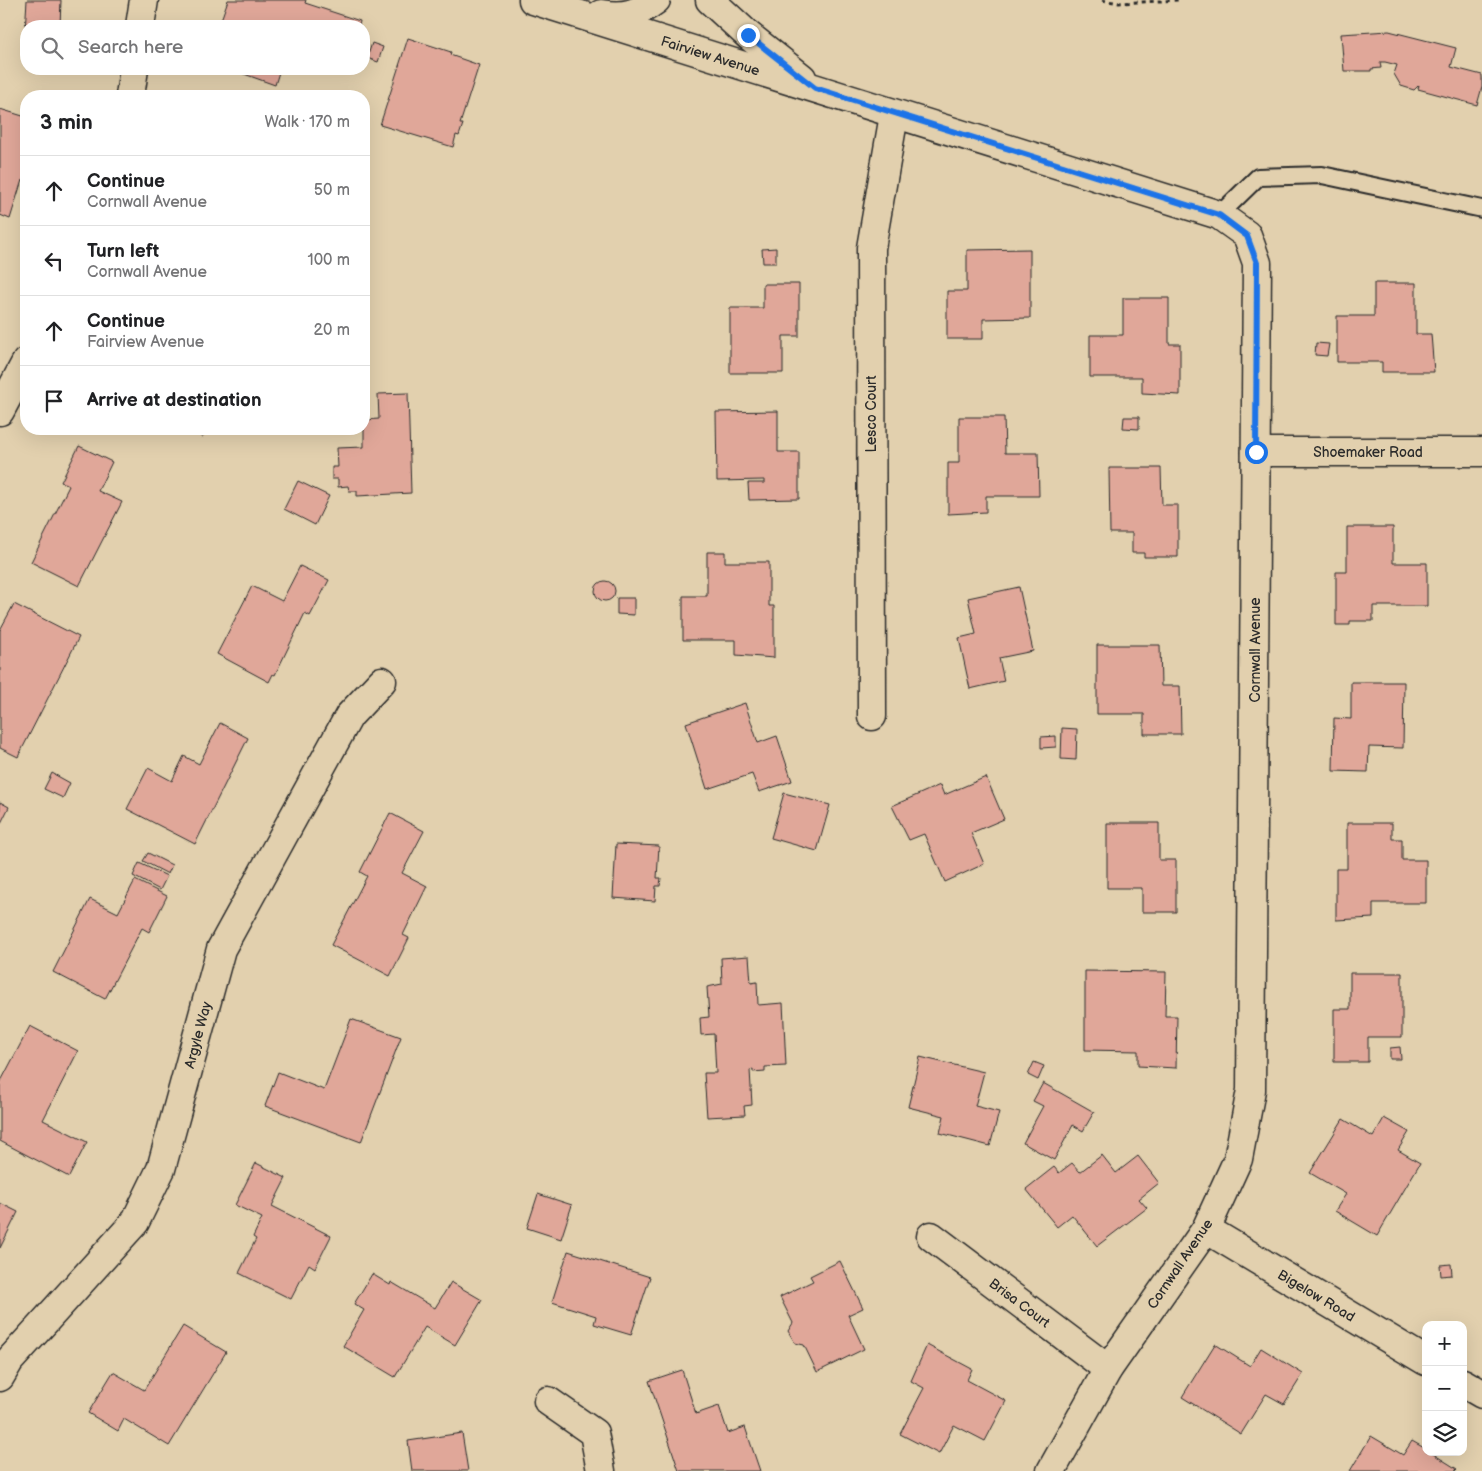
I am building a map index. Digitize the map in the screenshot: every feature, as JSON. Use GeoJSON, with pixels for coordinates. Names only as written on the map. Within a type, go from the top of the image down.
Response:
{"type":"FeatureCollection","features":[{"type":"Feature","properties":{"kind":"street"},"geometry":{"type":"LineString","coordinates":[[141,20],[144,0]]}},
{"type":"Feature","properties":{"kind":"street","name":"Fairview Avenue"},"geometry":{"type":"LineString","coordinates":[[532,0],[815,88]]}},
{"type":"Feature","properties":{"kind":"street"},"geometry":{"type":"LineString","coordinates":[[559,8],[616,16],[639,13],[656,0]]}},
{"type":"Feature","properties":{"kind":"street","name":"Fairview Avenue"},"geometry":{"type":"LineString","coordinates":[[710,0],[748,35],[815,88]]}},
{"type":"Feature","properties":{"kind":"street"},"geometry":{"type":"LineString","coordinates":[[131,90],[133,75]]}},
{"type":"Feature","properties":{"kind":"street","name":"Cornwall Avenue"},"geometry":{"type":"LineString","coordinates":[[815,88],[1219,215],[1247,236],[1257,263],[1251,1090],[1238,1159],[1206,1230],[1108,1369],[1051,1471]]}},
{"type":"Feature","properties":{"kind":"street","name":"Lesco Court"},"geometry":{"type":"LineString","coordinates":[[872,716],[871,248],[894,114]]}},
{"type":"Feature","properties":{"kind":"street"},"geometry":{"type":"LineString","coordinates":[[0,411],[20,373]]}},
{"type":"Feature","properties":{"kind":"street","name":"Shoemaker Road"},"geometry":{"type":"LineString","coordinates":[[1256,452],[1482,452]]}},
{"type":"Feature","properties":{"kind":"street","name":"Argyle Way"},"geometry":{"type":"LineString","coordinates":[[0,1377],[10,1360],[135,1222],[161,1169],[221,949],[349,716],[382,681]]}},
{"type":"Feature","properties":{"kind":"street","name":"Bigelow Road"},"geometry":{"type":"LineString","coordinates":[[1206,1230],[1422,1359]]}},
{"type":"Feature","properties":{"kind":"street","name":"Brisa Court"},"geometry":{"type":"LineString","coordinates":[[931,1236],[1108,1369]]}},
{"type":"Feature","properties":{"kind":"street"},"geometry":{"type":"LineString","coordinates":[[1467,1385],[1482,1394]]}},
{"type":"Feature","properties":{"kind":"street"},"geometry":{"type":"LineString","coordinates":[[548,1401],[594,1433],[601,1471]]}},
{"type":"Feature","properties":{"kind":"lane"},"geometry":{"type":"LineString","coordinates":[[1219,215],[1258,177],[1322,175],[1482,209]]}},
{"type":"Feature","properties":{"kind":"path"},"geometry":{"type":"LineString","coordinates":[[1102,0],[1119,3],[1180,0]]}},
{"type":"Feature","properties":{"kind":"building"},"geometry":{"type":"Polygon","coordinates":[[[27,0],[61,0],[60,20],[26,20],[27,0]]]}},
{"type":"Feature","properties":{"kind":"building"},"geometry":{"type":"Polygon","coordinates":[[[228,0],[306,0],[305,3],[357,20],[221,20],[228,0]]]}},
{"type":"Feature","properties":{"kind":"building"},"geometry":{"type":"Polygon","coordinates":[[[1389,31],[1456,48],[1451,67],[1482,75],[1482,87],[1477,105],[1418,89],[1419,85],[1414,90],[1401,86],[1394,74],[1397,65],[1380,62],[1381,68],[1371,69],[1371,71],[1344,71],[1341,34],[1389,31]]]}},
{"type":"Feature","properties":{"kind":"building"},"geometry":{"type":"Polygon","coordinates":[[[408,38],[451,52],[450,55],[479,65],[460,124],[463,124],[459,136],[456,135],[453,147],[380,125],[408,38]]]}},
{"type":"Feature","properties":{"kind":"building"},"geometry":{"type":"Polygon","coordinates":[[[372,43],[383,47],[378,62],[370,59],[372,43]]]}},
{"type":"Feature","properties":{"kind":"building"},"geometry":{"type":"Polygon","coordinates":[[[247,75],[278,75],[275,85],[247,75]]]}},
{"type":"Feature","properties":{"kind":"building"},"geometry":{"type":"Polygon","coordinates":[[[0,109],[20,115],[20,186],[10,219],[0,215],[0,109]]]}},
{"type":"Feature","properties":{"kind":"building"},"geometry":{"type":"Polygon","coordinates":[[[776,248],[776,263],[763,263],[762,249],[776,248]]]}},
{"type":"Feature","properties":{"kind":"building"},"geometry":{"type":"Polygon","coordinates":[[[1030,249],[1030,318],[983,319],[983,339],[947,339],[947,291],[967,291],[967,250],[1030,249]]]}},
{"type":"Feature","properties":{"kind":"building"},"geometry":{"type":"Polygon","coordinates":[[[1374,283],[1416,283],[1416,334],[1431,334],[1434,372],[1382,372],[1382,362],[1337,362],[1337,316],[1374,316],[1374,283]]]}},
{"type":"Feature","properties":{"kind":"building"},"geometry":{"type":"Polygon","coordinates":[[[763,284],[799,284],[799,336],[783,336],[783,373],[730,373],[730,308],[763,308],[763,284]]]}},
{"type":"Feature","properties":{"kind":"building"},"geometry":{"type":"Polygon","coordinates":[[[1123,298],[1169,298],[1169,344],[1180,344],[1180,395],[1142,393],[1142,377],[1090,377],[1090,335],[1123,335],[1123,298]]]}},
{"type":"Feature","properties":{"kind":"building"},"geometry":{"type":"Polygon","coordinates":[[[1316,343],[1329,344],[1327,356],[1315,355],[1316,343]]]}},
{"type":"Feature","properties":{"kind":"building"},"geometry":{"type":"Polygon","coordinates":[[[408,393],[411,493],[357,496],[357,491],[349,491],[348,486],[338,487],[338,479],[332,479],[332,467],[338,467],[337,448],[364,447],[364,435],[370,435],[370,420],[379,419],[378,394],[408,393]]]}},
{"type":"Feature","properties":{"kind":"building"},"geometry":{"type":"Polygon","coordinates":[[[778,411],[778,452],[799,452],[799,499],[749,500],[748,483],[764,483],[764,480],[717,481],[716,412],[778,411]]]}},
{"type":"Feature","properties":{"kind":"building"},"geometry":{"type":"Polygon","coordinates":[[[959,417],[1004,417],[1005,453],[1038,453],[1039,496],[986,496],[986,512],[948,514],[948,463],[959,463],[959,417]]]}},
{"type":"Feature","properties":{"kind":"building"},"geometry":{"type":"Polygon","coordinates":[[[1124,417],[1139,417],[1139,429],[1123,428],[1124,417]]]}},
{"type":"Feature","properties":{"kind":"building"},"geometry":{"type":"Polygon","coordinates":[[[79,446],[112,462],[98,491],[122,502],[79,586],[31,562],[69,486],[61,482],[79,446]]]}},
{"type":"Feature","properties":{"kind":"building"},"geometry":{"type":"Polygon","coordinates":[[[1109,468],[1161,468],[1162,505],[1178,505],[1178,557],[1144,557],[1144,553],[1132,553],[1132,533],[1110,533],[1109,468]]]}},
{"type":"Feature","properties":{"kind":"building"},"geometry":{"type":"Polygon","coordinates":[[[298,481],[329,496],[315,525],[284,509],[298,481]]]}},
{"type":"Feature","properties":{"kind":"building"},"geometry":{"type":"Polygon","coordinates":[[[1347,527],[1393,527],[1393,563],[1427,563],[1427,606],[1373,606],[1373,621],[1350,621],[1350,625],[1336,625],[1336,572],[1347,572],[1347,527]]]}},
{"type":"Feature","properties":{"kind":"building"},"geometry":{"type":"Polygon","coordinates":[[[707,552],[725,552],[725,562],[769,562],[769,606],[774,606],[774,658],[736,655],[736,640],[683,640],[683,596],[707,596],[707,552]]]}},
{"type":"Feature","properties":{"kind":"building"},"geometry":{"type":"Polygon","coordinates":[[[300,566],[329,580],[310,616],[305,613],[275,675],[273,674],[269,682],[217,654],[252,586],[282,601],[300,566]]]}},
{"type":"Feature","properties":{"kind":"building"},"geometry":{"type":"Polygon","coordinates":[[[605,581],[612,584],[615,591],[612,598],[605,601],[598,598],[595,591],[598,584],[605,581]]]}},
{"type":"Feature","properties":{"kind":"building"},"geometry":{"type":"Polygon","coordinates":[[[1019,587],[1033,651],[999,658],[1004,681],[970,689],[959,638],[976,634],[968,598],[1019,587]]]}},
{"type":"Feature","properties":{"kind":"building"},"geometry":{"type":"Polygon","coordinates":[[[617,598],[634,598],[634,615],[617,614],[617,598]]]}},
{"type":"Feature","properties":{"kind":"building"},"geometry":{"type":"Polygon","coordinates":[[[14,604],[79,637],[18,757],[0,748],[0,630],[14,604]]]}},
{"type":"Feature","properties":{"kind":"building"},"geometry":{"type":"Polygon","coordinates":[[[1097,645],[1160,645],[1161,686],[1180,686],[1181,734],[1144,734],[1144,714],[1097,714],[1097,645]]]}},
{"type":"Feature","properties":{"kind":"building"},"geometry":{"type":"Polygon","coordinates":[[[1351,682],[1404,682],[1403,748],[1369,747],[1368,772],[1333,771],[1334,718],[1351,719],[1351,682]]]}},
{"type":"Feature","properties":{"kind":"building"},"geometry":{"type":"Polygon","coordinates":[[[745,703],[758,743],[777,736],[792,781],[759,792],[752,774],[707,789],[686,723],[745,703]]]}},
{"type":"Feature","properties":{"kind":"building"},"geometry":{"type":"Polygon","coordinates":[[[220,723],[248,738],[195,844],[127,809],[148,768],[172,781],[184,756],[199,764],[220,723]]]}},
{"type":"Feature","properties":{"kind":"building"},"geometry":{"type":"Polygon","coordinates":[[[1062,728],[1077,729],[1076,760],[1061,759],[1062,728]]]}},
{"type":"Feature","properties":{"kind":"building"},"geometry":{"type":"Polygon","coordinates":[[[1056,736],[1056,747],[1041,748],[1041,737],[1056,736]]]}},
{"type":"Feature","properties":{"kind":"building"},"geometry":{"type":"Polygon","coordinates":[[[52,773],[70,783],[63,798],[44,789],[52,773]]]}},
{"type":"Feature","properties":{"kind":"building"},"geometry":{"type":"Polygon","coordinates":[[[986,777],[1004,819],[971,833],[984,864],[945,882],[924,834],[909,840],[892,806],[940,785],[944,795],[986,777]]]}},
{"type":"Feature","properties":{"kind":"building"},"geometry":{"type":"Polygon","coordinates":[[[784,793],[830,805],[817,851],[771,838],[784,793]]]}},
{"type":"Feature","properties":{"kind":"building"},"geometry":{"type":"Polygon","coordinates":[[[0,802],[9,807],[0,825],[0,802]]]}},
{"type":"Feature","properties":{"kind":"building"},"geometry":{"type":"Polygon","coordinates":[[[390,813],[424,831],[402,873],[427,886],[403,935],[409,938],[390,976],[331,945],[367,876],[360,872],[390,813]]]}},
{"type":"Feature","properties":{"kind":"building"},"geometry":{"type":"Polygon","coordinates":[[[1107,823],[1159,823],[1159,860],[1176,860],[1176,912],[1142,912],[1142,888],[1107,888],[1107,823]]]}},
{"type":"Feature","properties":{"kind":"building"},"geometry":{"type":"Polygon","coordinates":[[[1347,823],[1392,823],[1392,839],[1402,839],[1402,860],[1426,860],[1426,903],[1373,903],[1373,918],[1336,920],[1336,869],[1347,869],[1347,823]]]}},
{"type":"Feature","properties":{"kind":"building"},"geometry":{"type":"Polygon","coordinates":[[[616,844],[659,846],[657,878],[661,878],[660,886],[656,886],[655,901],[613,898],[616,844]]]}},
{"type":"Feature","properties":{"kind":"building"},"geometry":{"type":"Polygon","coordinates":[[[148,853],[172,865],[168,874],[143,861],[148,853]]]}},
{"type":"Feature","properties":{"kind":"building"},"geometry":{"type":"Polygon","coordinates":[[[139,863],[167,876],[160,890],[133,876],[139,863]]]}},
{"type":"Feature","properties":{"kind":"building"},"geometry":{"type":"Polygon","coordinates":[[[135,880],[167,896],[149,932],[142,928],[105,999],[53,972],[90,899],[118,913],[135,880]]]}},
{"type":"Feature","properties":{"kind":"building"},"geometry":{"type":"Polygon","coordinates":[[[749,956],[751,983],[757,982],[758,1005],[783,1003],[786,1066],[765,1067],[765,1071],[753,1072],[753,1069],[750,1070],[752,1105],[744,1106],[745,1115],[707,1117],[704,1073],[716,1073],[714,1034],[701,1035],[700,1018],[709,1017],[707,987],[722,984],[721,958],[749,956]]]}},
{"type":"Feature","properties":{"kind":"building"},"geometry":{"type":"Polygon","coordinates":[[[1085,971],[1166,972],[1165,1016],[1177,1016],[1176,1068],[1138,1066],[1138,1051],[1085,1050],[1085,971]]]}},
{"type":"Feature","properties":{"kind":"building"},"geometry":{"type":"Polygon","coordinates":[[[1350,973],[1402,973],[1402,1037],[1368,1037],[1368,1062],[1334,1062],[1334,1009],[1350,1009],[1350,973]]]}},
{"type":"Feature","properties":{"kind":"building"},"geometry":{"type":"Polygon","coordinates":[[[351,1019],[401,1037],[361,1142],[265,1106],[278,1072],[324,1090],[351,1019]]]}},
{"type":"Feature","properties":{"kind":"building"},"geometry":{"type":"Polygon","coordinates":[[[30,1026],[78,1051],[43,1120],[87,1142],[69,1177],[0,1141],[0,1083],[30,1026]]]}},
{"type":"Feature","properties":{"kind":"building"},"geometry":{"type":"Polygon","coordinates":[[[1400,1047],[1401,1059],[1390,1059],[1390,1048],[1400,1047]]]}},
{"type":"Feature","properties":{"kind":"building"},"geometry":{"type":"Polygon","coordinates":[[[920,1057],[984,1072],[975,1106],[999,1112],[990,1146],[940,1133],[944,1116],[908,1107],[920,1057]]]}},
{"type":"Feature","properties":{"kind":"building"},"geometry":{"type":"Polygon","coordinates":[[[1034,1062],[1044,1066],[1038,1080],[1028,1075],[1034,1062]]]}},
{"type":"Feature","properties":{"kind":"building"},"geometry":{"type":"Polygon","coordinates":[[[1043,1083],[1094,1112],[1083,1131],[1073,1125],[1054,1160],[1023,1143],[1043,1106],[1033,1101],[1043,1083]]]}},
{"type":"Feature","properties":{"kind":"building"},"geometry":{"type":"Polygon","coordinates":[[[1384,1118],[1409,1132],[1398,1150],[1420,1163],[1377,1236],[1335,1211],[1346,1194],[1310,1173],[1343,1119],[1373,1137],[1384,1118]]]}},
{"type":"Feature","properties":{"kind":"building"},"geometry":{"type":"Polygon","coordinates":[[[1102,1155],[1116,1173],[1138,1156],[1159,1183],[1139,1199],[1147,1208],[1097,1246],[1072,1215],[1057,1227],[1026,1189],[1054,1167],[1059,1173],[1072,1163],[1080,1172],[1102,1155]]]}},
{"type":"Feature","properties":{"kind":"building"},"geometry":{"type":"Polygon","coordinates":[[[256,1163],[286,1178],[272,1206],[331,1236],[315,1268],[309,1264],[291,1299],[239,1273],[256,1239],[253,1237],[262,1218],[235,1205],[256,1163]]]}},
{"type":"Feature","properties":{"kind":"building"},"geometry":{"type":"Polygon","coordinates":[[[538,1194],[572,1205],[561,1239],[527,1228],[538,1194]]]}},
{"type":"Feature","properties":{"kind":"building"},"geometry":{"type":"Polygon","coordinates":[[[0,1203],[18,1212],[0,1248],[0,1203]]]}},
{"type":"Feature","properties":{"kind":"building"},"geometry":{"type":"Polygon","coordinates":[[[568,1251],[650,1277],[631,1335],[594,1324],[596,1316],[552,1302],[568,1251]]]}},
{"type":"Feature","properties":{"kind":"building"},"geometry":{"type":"Polygon","coordinates":[[[840,1261],[863,1308],[848,1315],[864,1349],[817,1372],[804,1345],[795,1343],[788,1331],[793,1323],[780,1297],[813,1281],[810,1276],[840,1261]]]}},
{"type":"Feature","properties":{"kind":"building"},"geometry":{"type":"Polygon","coordinates":[[[1451,1264],[1452,1275],[1441,1276],[1440,1265],[1451,1264]]]}},
{"type":"Feature","properties":{"kind":"building"},"geometry":{"type":"Polygon","coordinates":[[[372,1274],[390,1285],[391,1282],[435,1308],[451,1282],[482,1300],[455,1345],[425,1327],[395,1377],[343,1346],[364,1310],[354,1304],[372,1274]]]}},
{"type":"Feature","properties":{"kind":"building"},"geometry":{"type":"Polygon","coordinates":[[[183,1326],[226,1352],[169,1446],[124,1419],[118,1431],[88,1413],[113,1372],[144,1390],[183,1326]]]}},
{"type":"Feature","properties":{"kind":"building"},"geometry":{"type":"Polygon","coordinates":[[[1215,1344],[1250,1366],[1261,1348],[1303,1374],[1284,1404],[1266,1394],[1241,1434],[1182,1397],[1215,1344]]]}},
{"type":"Feature","properties":{"kind":"building"},"geometry":{"type":"Polygon","coordinates":[[[927,1345],[972,1369],[967,1380],[1006,1401],[985,1441],[954,1425],[939,1454],[900,1434],[924,1388],[911,1381],[927,1345]]]}},
{"type":"Feature","properties":{"kind":"building"},"geometry":{"type":"Polygon","coordinates":[[[682,1370],[696,1414],[719,1406],[728,1433],[745,1427],[760,1471],[679,1471],[649,1381],[682,1370]]]}},
{"type":"Feature","properties":{"kind":"building"},"geometry":{"type":"Polygon","coordinates":[[[462,1433],[468,1471],[412,1471],[408,1441],[462,1433]]]}},
{"type":"Feature","properties":{"kind":"building"},"geometry":{"type":"Polygon","coordinates":[[[1371,1436],[1403,1455],[1412,1441],[1422,1447],[1422,1456],[1436,1456],[1457,1469],[1455,1471],[1350,1471],[1371,1436]]]}},
{"type":"Feature","properties":{"kind":"route"},"geometry":{"type":"LineString","coordinates":[[748,35],[815,88],[1219,215],[1247,236],[1257,263],[1256,452]]}}]}
